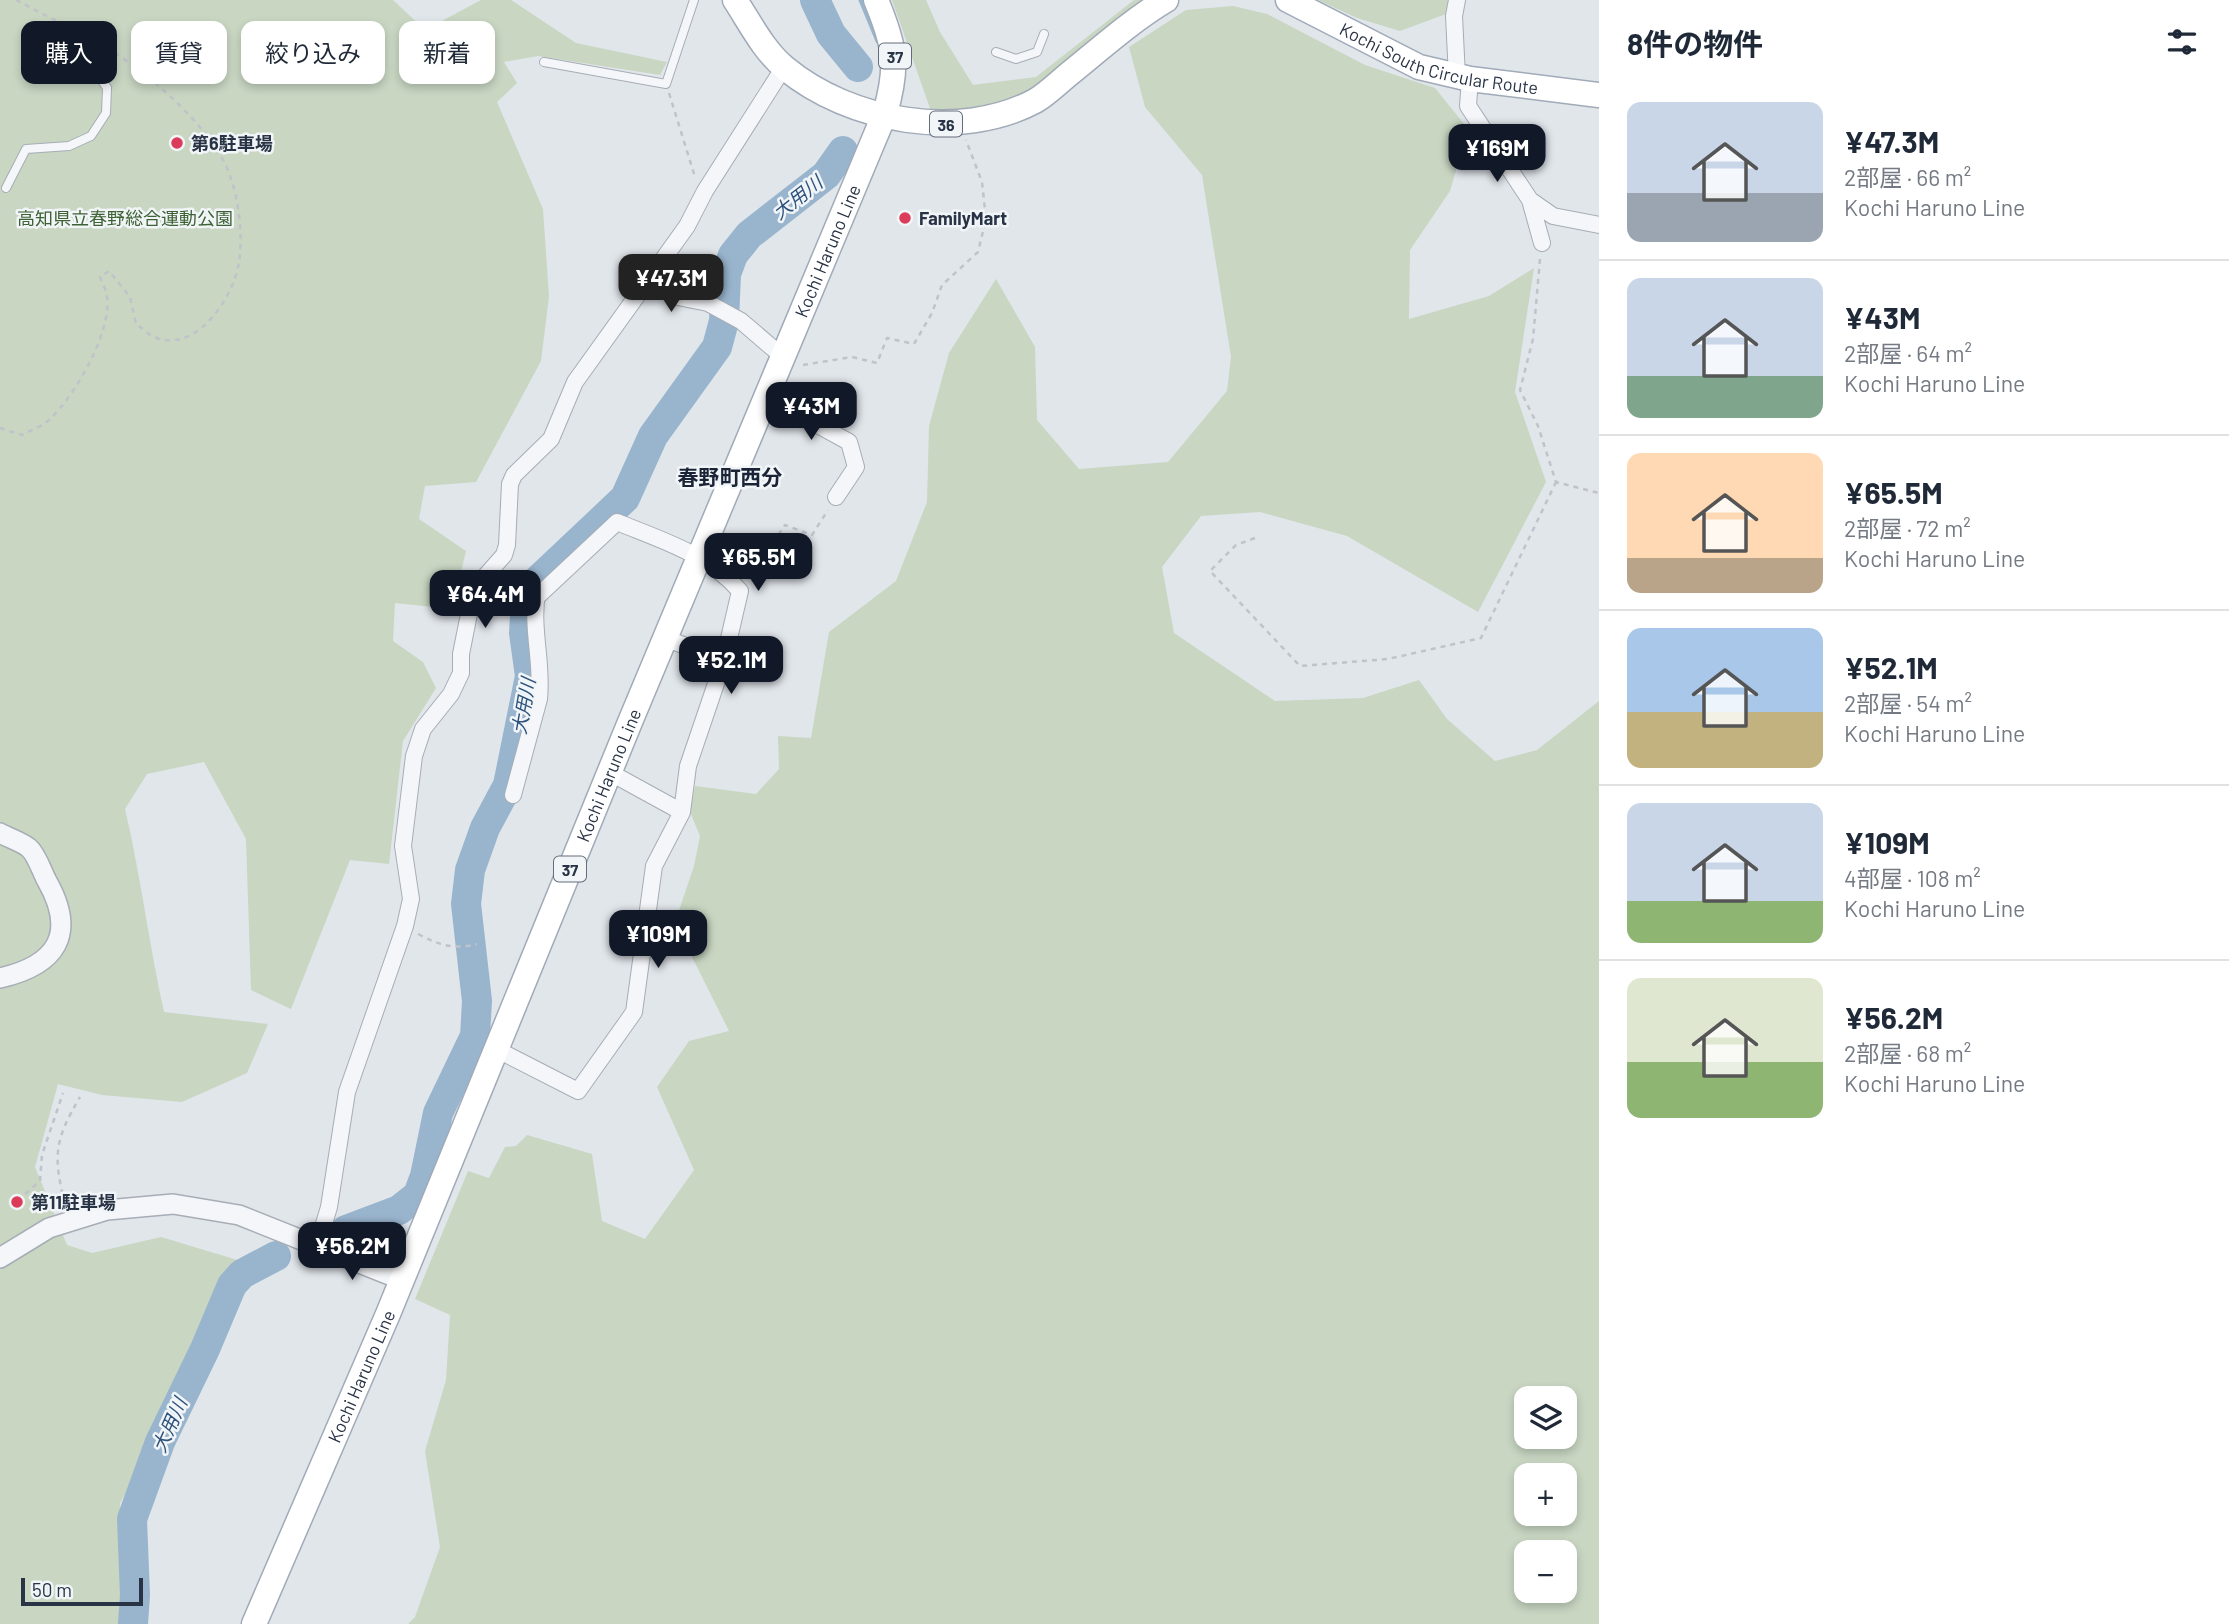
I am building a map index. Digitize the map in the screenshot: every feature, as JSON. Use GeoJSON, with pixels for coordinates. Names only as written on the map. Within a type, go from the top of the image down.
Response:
{"type":"FeatureCollection","features":[{"type":"Feature","properties":{"kind":"main road","name":"36"},"geometry":{"type":"LineString","coordinates":[[735,0],[763,43],[783,67],[838,102],[917,122],[959,124],[998,116],[1037,100],[1145,12],[1166,0]]}},
{"type":"Feature","properties":{"kind":"main road","name":"Kochi Haruno Line"},"geometry":{"type":"LineString","coordinates":[[254,1624],[402,1280],[664,638],[885,113],[894,81],[896,61],[890,34],[876,0]]}},
{"type":"Feature","properties":{"kind":"main road","name":"Kochi South Circular Route"},"geometry":{"type":"LineString","coordinates":[[1289,0],[1419,67],[1463,78],[1599,95]]}},
{"type":"Feature","properties":{"kind":"street"},"geometry":{"type":"LineString","coordinates":[[1457,0],[1454,16],[1468,106],[1530,200],[1542,243]]}},
{"type":"Feature","properties":{"kind":"street"},"geometry":{"type":"LineString","coordinates":[[317,1247],[330,1207],[346,1092],[405,926],[411,899],[403,846],[414,756],[423,729],[452,694],[461,673],[461,654],[474,589],[503,555],[507,545],[510,484],[514,475],[551,439],[575,382],[687,226],[701,197],[783,67]]}},
{"type":"Feature","properties":{"kind":"street"},"geometry":{"type":"LineString","coordinates":[[1530,200],[1553,216],[1599,225]]}},
{"type":"Feature","properties":{"kind":"street"},"geometry":{"type":"LineString","coordinates":[[655,272],[678,297],[708,303],[741,321],[779,363]]}},
{"type":"Feature","properties":{"kind":"street"},"geometry":{"type":"LineString","coordinates":[[765,396],[849,442],[856,467],[836,497]]}},
{"type":"Feature","properties":{"kind":"street"},"geometry":{"type":"LineString","coordinates":[[474,589],[493,595],[511,585],[540,594],[617,522],[698,556],[726,575],[740,591],[724,660],[688,766],[682,812],[654,866],[634,1012],[578,1091],[496,1049]]}},
{"type":"Feature","properties":{"kind":"street"},"geometry":{"type":"LineString","coordinates":[[513,795],[541,683],[530,591]]}},
{"type":"Feature","properties":{"kind":"street"},"geometry":{"type":"LineString","coordinates":[[664,638],[724,660]]}},
{"type":"Feature","properties":{"kind":"street"},"geometry":{"type":"LineString","coordinates":[[609,772],[682,812]]}},
{"type":"Feature","properties":{"kind":"street"},"geometry":{"type":"LineString","coordinates":[[0,834],[30,849],[56,898],[63,921],[57,945],[40,962],[18,974],[0,978]]}},
{"type":"Feature","properties":{"kind":"street"},"geometry":{"type":"LineString","coordinates":[[0,1258],[49,1228],[107,1210],[147,1205],[218,1209],[402,1280]]}},
{"type":"Feature","properties":{"kind":"lane"},"geometry":{"type":"LineString","coordinates":[[544,62],[666,84],[694,0]]}},
{"type":"Feature","properties":{"kind":"lane"},"geometry":{"type":"LineString","coordinates":[[996,52],[1016,59],[1037,52],[1044,34]]}},
{"type":"Feature","properties":{"kind":"lane"},"geometry":{"type":"LineString","coordinates":[[6,188],[26,149],[69,146],[91,136],[106,113],[107,88],[104,84]]}},
{"type":"Feature","properties":{"kind":"path"},"geometry":{"type":"LineString","coordinates":[[666,84],[701,197]]}},
{"type":"Feature","properties":{"kind":"path"},"geometry":{"type":"LineString","coordinates":[[0,428],[22,435],[38,427],[51,418],[88,370],[100,335],[108,298],[100,276],[109,271],[130,297],[136,324],[155,338],[184,339],[204,326],[225,301],[239,265],[241,235],[230,174],[207,132],[163,93]]}},
{"type":"Feature","properties":{"kind":"path"},"geometry":{"type":"LineString","coordinates":[[779,363],[852,357],[877,362],[887,338],[914,344],[932,313],[942,285],[978,253],[986,219],[982,182],[959,124]]}},
{"type":"Feature","properties":{"kind":"path"},"geometry":{"type":"LineString","coordinates":[[1255,538],[1236,545],[1210,571],[1300,666],[1388,659],[1482,638],[1556,482],[1538,426],[1520,390],[1533,339],[1542,243]]}},
{"type":"Feature","properties":{"kind":"path"},"geometry":{"type":"LineString","coordinates":[[1556,482],[1599,493]]}},
{"type":"Feature","properties":{"kind":"path"},"geometry":{"type":"LineString","coordinates":[[740,591],[785,524],[812,535],[836,497]]}},
{"type":"Feature","properties":{"kind":"path"},"geometry":{"type":"LineString","coordinates":[[405,926],[442,947],[462,948],[477,944]]}},
{"type":"Feature","properties":{"kind":"path"},"geometry":{"type":"LineString","coordinates":[[25,1195],[40,1181],[42,1155],[63,1093]]}},
{"type":"Feature","properties":{"kind":"path"},"geometry":{"type":"LineString","coordinates":[[66,1208],[55,1164],[62,1127],[80,1097]]}},
{"type":"Feature","properties":{"kind":"green space","name":"高知県立春野総合運動公園"},"geometry":{"type":"Polygon","coordinates":[[[0,0],[393,0],[415,21],[399,21],[399,84],[495,84],[495,21],[442,21],[481,0],[511,0],[576,43],[667,62],[660,75],[538,56],[504,62],[517,83],[497,102],[543,209],[549,297],[541,361],[476,482],[425,486],[419,519],[466,551],[452,609],[395,603],[393,641],[423,662],[436,688],[403,741],[389,864],[350,860],[291,1009],[251,990],[246,839],[204,762],[147,774],[125,809],[164,1012],[268,1024],[247,1073],[182,1102],[102,1095],[58,1084],[35,1167],[67,1245],[92,1253],[161,1237],[244,1262],[207,1319],[167,1422],[120,1503],[121,1624],[0,1624],[0,0]]]}},
{"type":"Feature","properties":{"kind":"green space"},"geometry":{"type":"Polygon","coordinates":[[[892,0],[926,0],[940,32],[973,85],[1036,77],[1134,0],[1151,0],[1050,82],[980,113],[932,114],[892,0]]]}},
{"type":"Feature","properties":{"kind":"green space"},"geometry":{"type":"Polygon","coordinates":[[[1318,0],[1448,0],[1446,14],[1400,31],[1357,18],[1318,0]]]}},
{"type":"Feature","properties":{"kind":"green space"},"geometry":{"type":"Polygon","coordinates":[[[1233,6],[1267,14],[1365,65],[1435,88],[1468,129],[1450,191],[1410,250],[1409,319],[1489,296],[1534,268],[1515,392],[1546,482],[1478,612],[1347,536],[1260,512],[1201,516],[1162,567],[1174,633],[1275,701],[1363,698],[1419,680],[1447,719],[1495,761],[1537,750],[1599,701],[1599,1624],[408,1624],[415,1617],[440,1547],[425,1451],[446,1380],[450,1315],[415,1299],[468,1171],[489,1178],[505,1147],[516,1146],[527,1135],[592,1154],[602,1221],[645,1239],[694,1170],[657,1087],[689,1041],[729,1031],[691,955],[671,934],[694,866],[700,836],[690,812],[695,786],[756,794],[779,769],[778,736],[811,738],[829,632],[896,581],[927,502],[929,426],[949,353],[996,279],[1035,347],[1037,420],[1079,469],[1168,462],[1227,391],[1231,357],[1202,175],[1145,107],[1129,47],[1186,10],[1233,6]]]}},
{"type":"Feature","properties":{"kind":"waterway","name":"大用川"},"geometry":{"type":"LineString","coordinates":[[815,0],[831,34],[858,67]]}},
{"type":"Feature","properties":{"kind":"waterway"},"geometry":{"type":"LineString","coordinates":[[861,0],[878,41]]}},
{"type":"Feature","properties":{"kind":"waterway","name":"大用川"},"geometry":{"type":"LineString","coordinates":[[346,1230],[399,1210],[418,1195],[425,1176],[438,1113],[475,1036],[477,1001],[466,904],[470,870],[485,828],[508,785],[530,676],[524,633],[526,598],[535,583],[625,498],[653,436],[717,347],[724,321],[726,274],[733,255],[749,235],[826,175],[843,151]]}},
{"type":"Feature","properties":{"kind":"waterway","name":"大用川"},"geometry":{"type":"LineString","coordinates":[[133,1624],[135,1595],[132,1519],[160,1442],[205,1349],[232,1285],[242,1274],[276,1256]]}},
{"type":"Feature","properties":{"kind":"place","name":"第6駐車場"},"geometry":{"type":"Point","coordinates":[177,143]}},
{"type":"Feature","properties":{"kind":"place","name":"FamilyMart"},"geometry":{"type":"Point","coordinates":[905,218]}},
{"type":"Feature","properties":{"kind":"place","name":"第11駐車場"},"geometry":{"type":"Point","coordinates":[17,1202]}},
{"type":"Feature","properties":{"kind":"district","name":"春野町西分"},"geometry":{"type":"Point","coordinates":[730,476]}}]}
